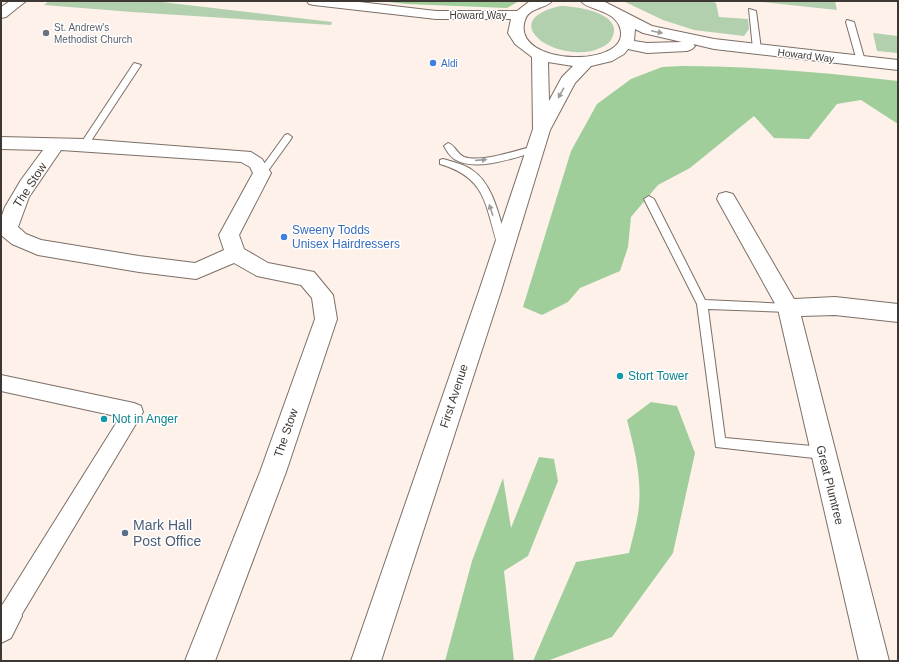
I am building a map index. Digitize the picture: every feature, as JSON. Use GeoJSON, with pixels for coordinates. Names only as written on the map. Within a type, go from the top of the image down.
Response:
{"type":"FeatureCollection","features":[{"type":"Feature","properties":{"kind":"street"},"geometry":{"type":"LineString","coordinates":[[1,14],[19,1]]}},
{"type":"Feature","properties":{"kind":"street","name":"Howard Way"},"geometry":{"type":"LineString","coordinates":[[314,1],[436,15],[520,15]]}},
{"type":"Feature","properties":{"kind":"street"},"geometry":{"type":"LineString","coordinates":[[545,1],[528,7],[520,15],[516,23],[516,31],[520,40],[528,48],[540,55],[569,62],[585,63],[603,60],[617,53],[626,44],[629,35],[627,26],[621,17]]}},
{"type":"Feature","properties":{"kind":"street","name":"Howard Way"},"geometry":{"type":"LineString","coordinates":[[588,1],[605,4],[621,17],[648,30],[714,44],[898,65]]}},
{"type":"Feature","properties":{"kind":"street","name":"Howard Way"},"geometry":{"type":"LineString","coordinates":[[436,15],[489,28],[516,31]]}},
{"type":"Feature","properties":{"kind":"street","name":"Howard Way"},"geometry":{"type":"LineString","coordinates":[[626,44],[647,48],[714,44]]}},
{"type":"Feature","properties":{"kind":"street","name":"First Avenue"},"geometry":{"type":"LineString","coordinates":[[540,55],[541,130]]}},
{"type":"Feature","properties":{"kind":"street","name":"First Avenue"},"geometry":{"type":"LineString","coordinates":[[366,661],[504,247],[541,130],[568,81],[585,63]]}},
{"type":"Feature","properties":{"kind":"street","name":"The Stow"},"geometry":{"type":"LineString","coordinates":[[1,143],[84,145],[245,156],[256,163],[262,173]]}},
{"type":"Feature","properties":{"kind":"street","name":"The Stow"},"geometry":{"type":"LineString","coordinates":[[56,144],[18,201],[10,217],[8,230],[19,239],[38,247],[139,264],[196,271],[235,254],[264,270],[307,278],[322,296],[326,319],[273,472],[200,661]]}},
{"type":"Feature","properties":{"kind":"street"},"geometry":{"type":"LineString","coordinates":[[235,254],[229,235],[262,173]]}},
{"type":"Feature","properties":{"kind":"street","name":"Great Plumtree"},"geometry":{"type":"LineString","coordinates":[[726,199],[788,308],[874,661]]}},
{"type":"Feature","properties":{"kind":"street"},"geometry":{"type":"LineString","coordinates":[[788,308],[835,306],[898,313]]}},
{"type":"Feature","properties":{"kind":"street"},"geometry":{"type":"LineString","coordinates":[[1,383],[134,412],[5,622]]}},
{"type":"Feature","properties":{"kind":"lane"},"geometry":{"type":"LineString","coordinates":[[752,11],[757,49]]}},
{"type":"Feature","properties":{"kind":"lane"},"geometry":{"type":"LineString","coordinates":[[850,22],[861,61]]}},
{"type":"Feature","properties":{"kind":"lane"},"geometry":{"type":"LineString","coordinates":[[84,145],[137,65]]}},
{"type":"Feature","properties":{"kind":"lane"},"geometry":{"type":"LineString","coordinates":[[262,173],[288,137]]}},
{"type":"Feature","properties":{"kind":"lane"},"geometry":{"type":"LineString","coordinates":[[448,146],[454,155],[464,160],[481,161],[535,149]]}},
{"type":"Feature","properties":{"kind":"lane"},"geometry":{"type":"LineString","coordinates":[[443,162],[460,167],[476,177],[486,191],[504,247]]}},
{"type":"Feature","properties":{"kind":"lane"},"geometry":{"type":"LineString","coordinates":[[649,199],[702,304],[720,443],[823,453]]}},
{"type":"Feature","properties":{"kind":"lane"},"geometry":{"type":"LineString","coordinates":[[702,304],[788,308]]}},
{"type":"Feature","properties":{"kind":"green space"},"geometry":{"type":"Polygon","coordinates":[[[49,1],[153,1],[332,22],[331,25],[44,5],[49,1]]]}},
{"type":"Feature","properties":{"kind":"green space"},"geometry":{"type":"Polygon","coordinates":[[[379,1],[519,1],[507,8],[407,4],[379,1]]]}},
{"type":"Feature","properties":{"kind":"green space"},"geometry":{"type":"Polygon","coordinates":[[[623,1],[710,1],[716,3],[719,17],[748,19],[749,29],[744,36],[694,30],[663,20],[623,1]]]}},
{"type":"Feature","properties":{"kind":"green space"},"geometry":{"type":"Polygon","coordinates":[[[753,1],[835,1],[837,10],[753,1]]]}},
{"type":"Feature","properties":{"kind":"green space"},"geometry":{"type":"Polygon","coordinates":[[[561,6],[577,7],[605,17],[611,22],[614,29],[609,43],[592,51],[575,52],[560,50],[546,44],[536,37],[532,28],[533,20],[542,12],[561,6]]]}},
{"type":"Feature","properties":{"kind":"green space"},"geometry":{"type":"Polygon","coordinates":[[[873,33],[898,36],[898,53],[877,51],[873,33]]]}},
{"type":"Feature","properties":{"kind":"green space"},"geometry":{"type":"Polygon","coordinates":[[[682,66],[790,70],[898,81],[898,124],[861,100],[837,104],[809,139],[774,138],[754,116],[690,168],[658,185],[631,217],[628,247],[620,271],[580,288],[568,302],[542,315],[523,307],[571,151],[597,104],[631,79],[662,67],[682,66]]]}},
{"type":"Feature","properties":{"kind":"green space"},"geometry":{"type":"Polygon","coordinates":[[[651,402],[677,406],[695,453],[673,553],[612,637],[547,661],[533,661],[576,562],[629,553],[638,514],[640,490],[635,455],[627,420],[651,402]]]}},
{"type":"Feature","properties":{"kind":"green space"},"geometry":{"type":"Polygon","coordinates":[[[539,457],[554,459],[558,481],[528,556],[504,571],[514,661],[445,661],[472,561],[503,478],[511,528],[539,457]]]}},
{"type":"Feature","properties":{"kind":"place","name":"St. Andrew's Methodist Church"},"geometry":{"type":"Point","coordinates":[46,33]}},
{"type":"Feature","properties":{"kind":"place","name":"Aldi"},"geometry":{"type":"Point","coordinates":[433,63]}},
{"type":"Feature","properties":{"kind":"place","name":"Sweeny Todds Unisex Hairdressers"},"geometry":{"type":"Point","coordinates":[284,237]}},
{"type":"Feature","properties":{"kind":"place","name":"Stort Tower"},"geometry":{"type":"Point","coordinates":[620,376]}},
{"type":"Feature","properties":{"kind":"place","name":"Not in Anger"},"geometry":{"type":"Point","coordinates":[104,419]}},
{"type":"Feature","properties":{"kind":"place","name":"Mark Hall Post Office"},"geometry":{"type":"Point","coordinates":[125,533]}}]}
